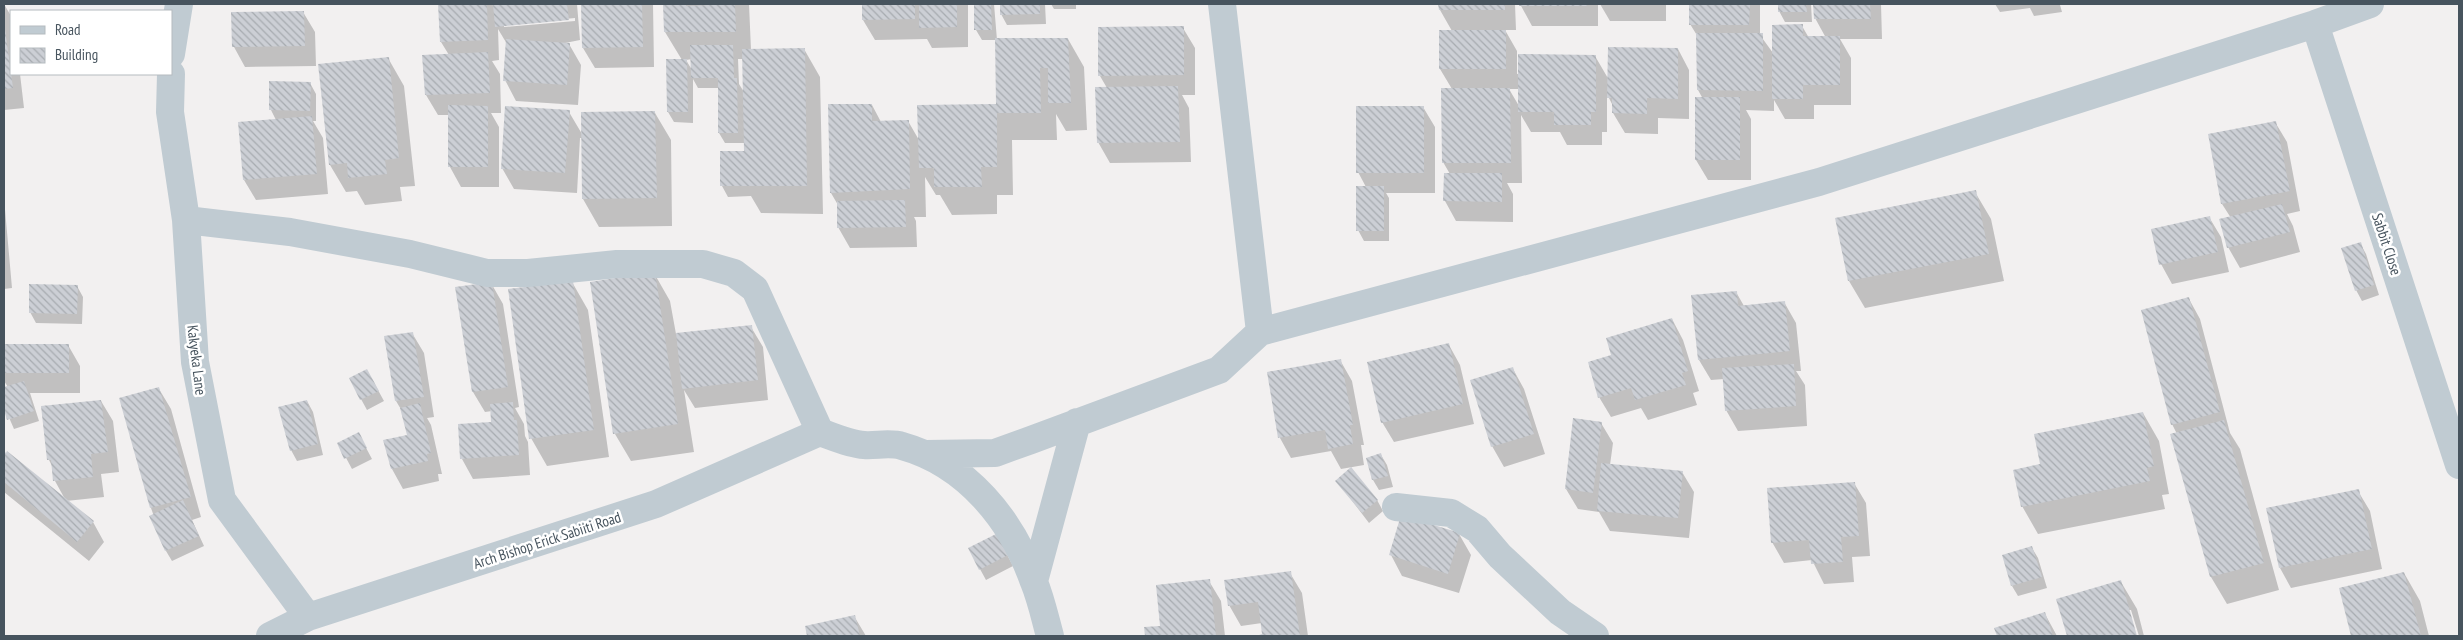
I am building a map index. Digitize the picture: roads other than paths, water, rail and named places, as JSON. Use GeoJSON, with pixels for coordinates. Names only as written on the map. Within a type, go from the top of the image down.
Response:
{"type":"FeatureCollection","features":[{"type":"Feature","properties":{"kind":"street"},"geometry":{"type":"LineString","coordinates":[[172,48],[179,4]]}},
{"type":"Feature","properties":{"kind":"street"},"geometry":{"type":"LineString","coordinates":[[1222,4],[1260,332]]}},
{"type":"Feature","properties":{"kind":"street"},"geometry":{"type":"LineString","coordinates":[[926,454],[995,453],[1219,370],[1260,332],[1819,182],[2315,24],[2370,4]]}},
{"type":"Feature","properties":{"kind":"street","name":"Sabbit Close"},"geometry":{"type":"LineString","coordinates":[[2315,24],[2459,465]]}},
{"type":"Feature","properties":{"kind":"street","name":"Kakyeka Lane"},"geometry":{"type":"LineString","coordinates":[[171,75],[170,112],[186,220],[195,362],[222,500],[308,617]]}},
{"type":"Feature","properties":{"kind":"street"},"geometry":{"type":"LineString","coordinates":[[186,220],[290,232],[410,254],[444,264],[487,273],[528,273],[616,264],[666,263],[704,264],[734,273],[755,289],[820,432],[862,445],[899,445],[926,454],[958,473],[990,502],[1016,544],[1034,581],[1050,636]]}},
{"type":"Feature","properties":{"kind":"street"},"geometry":{"type":"LineString","coordinates":[[1034,581],[1077,422]]}},
{"type":"Feature","properties":{"kind":"street","name":"Arch Bishop Erick Sabiiti Road"},"geometry":{"type":"LineString","coordinates":[[270,636],[308,617],[656,504],[820,432]]}},
{"type":"Feature","properties":{"kind":"street"},"geometry":{"type":"LineString","coordinates":[[1396,507],[1451,513],[1477,528],[1500,556],[1560,612],[1595,636]]}}]}
